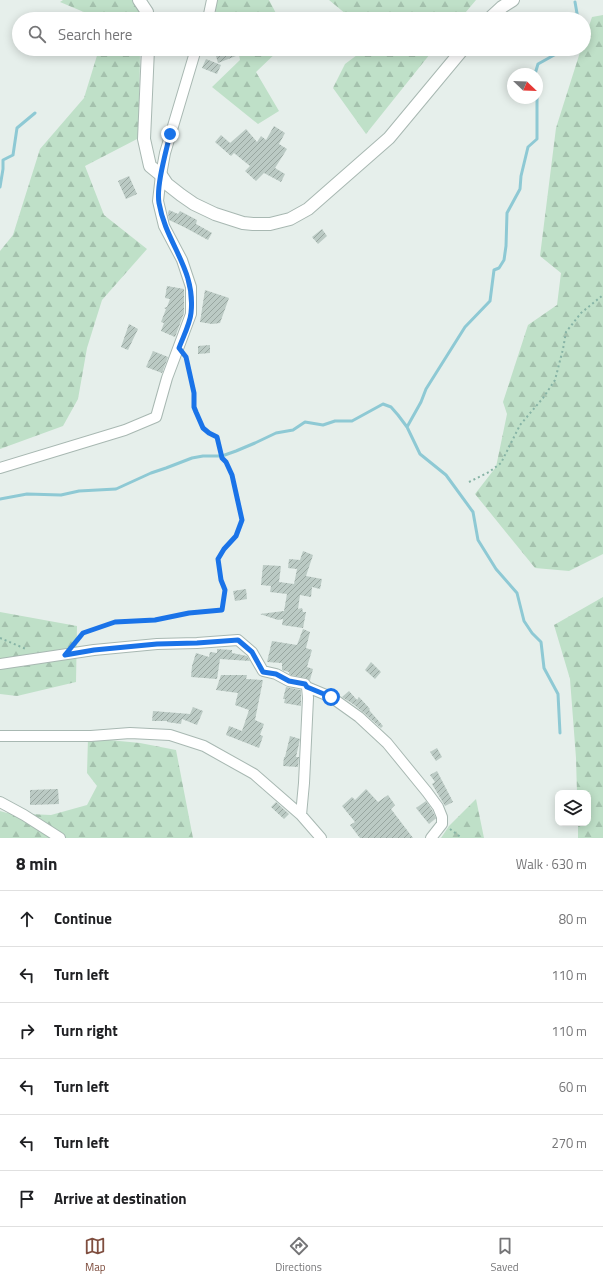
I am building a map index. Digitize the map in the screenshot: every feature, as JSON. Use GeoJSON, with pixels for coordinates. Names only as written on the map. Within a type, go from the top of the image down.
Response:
{"type":"FeatureCollection","features":[{"type":"Feature","properties":{"kind":"street"},"geometry":{"type":"LineString","coordinates":[[139,0],[147,12]]}},
{"type":"Feature","properties":{"kind":"street"},"geometry":{"type":"LineString","coordinates":[[209,12],[212,0]]}},
{"type":"Feature","properties":{"kind":"street"},"geometry":{"type":"LineString","coordinates":[[497,12],[513,0]]}},
{"type":"Feature","properties":{"kind":"street"},"geometry":{"type":"LineString","coordinates":[[148,56],[144,139],[150,166],[161,175],[167,184],[194,204],[214,214],[243,223],[252,224],[270,224],[290,219],[308,209],[390,138],[456,56]]}},
{"type":"Feature","properties":{"kind":"street"},"geometry":{"type":"LineString","coordinates":[[0,468],[125,430],[156,417],[167,378],[191,314],[191,288],[182,260],[164,226],[158,201],[165,153],[194,56]]}},
{"type":"Feature","properties":{"kind":"street"},"geometry":{"type":"LineString","coordinates":[[0,664],[94,650],[157,644],[238,640],[252,652],[263,672],[276,674],[289,681],[305,684],[307,687],[331,697],[359,716],[387,743],[438,807],[442,818],[442,824],[431,838]]}},
{"type":"Feature","properties":{"kind":"street"},"geometry":{"type":"LineString","coordinates":[[301,815],[308,698],[307,687]]}},
{"type":"Feature","properties":{"kind":"street"},"geometry":{"type":"LineString","coordinates":[[0,736],[91,736],[130,733],[170,735],[204,746],[254,774],[301,815],[321,838]]}},
{"type":"Feature","properties":{"kind":"street"},"geometry":{"type":"LineString","coordinates":[[0,802],[24,815],[60,838]]}},
{"type":"Feature","properties":{"kind":"path"},"geometry":{"type":"LineString","coordinates":[[469,482],[489,472],[501,463],[520,424],[543,398],[555,380],[566,332],[581,313],[603,294]]}},
{"type":"Feature","properties":{"kind":"path"},"geometry":{"type":"LineString","coordinates":[[65,655],[83,633],[115,622],[155,620],[189,613],[222,610],[225,590],[221,580],[218,559],[224,549],[236,536],[242,520],[232,475],[226,462],[222,458],[217,437],[203,428],[194,407],[194,393],[186,357],[179,348]]}},
{"type":"Feature","properties":{"kind":"path"},"geometry":{"type":"LineString","coordinates":[[0,638],[29,651]]}},
{"type":"Feature","properties":{"kind":"path"},"geometry":{"type":"LineString","coordinates":[[442,824],[462,838]]}},
{"type":"Feature","properties":{"kind":"green space"},"geometry":{"type":"Polygon","coordinates":[[[63,0],[139,0],[139,12],[84,12],[60,2],[63,0]]]}},
{"type":"Feature","properties":{"kind":"green space"},"geometry":{"type":"Polygon","coordinates":[[[212,0],[269,0],[275,12],[216,12],[212,0]]]}},
{"type":"Feature","properties":{"kind":"green space"},"geometry":{"type":"Polygon","coordinates":[[[329,0],[476,0],[466,12],[344,12],[329,0]]]}},
{"type":"Feature","properties":{"kind":"green space"},"geometry":{"type":"Polygon","coordinates":[[[603,15],[603,554],[569,571],[535,568],[475,494],[496,467],[507,414],[503,402],[528,325],[557,305],[561,273],[540,256],[556,128],[579,56],[591,56],[592,17],[603,15]]]}},
{"type":"Feature","properties":{"kind":"green space"},"geometry":{"type":"Polygon","coordinates":[[[97,56],[140,56],[139,138],[85,166],[104,215],[147,249],[102,300],[87,348],[78,399],[63,426],[0,449],[0,251],[13,235],[40,149],[84,98],[97,56]]]}},
{"type":"Feature","properties":{"kind":"green space"},"geometry":{"type":"Polygon","coordinates":[[[239,56],[273,56],[256,72],[279,111],[258,124],[212,87],[240,60],[239,56]]]}},
{"type":"Feature","properties":{"kind":"green space"},"geometry":{"type":"Polygon","coordinates":[[[356,56],[428,56],[366,134],[333,88],[345,64],[356,56]]]}},
{"type":"Feature","properties":{"kind":"green space"},"geometry":{"type":"Polygon","coordinates":[[[603,597],[603,838],[578,838],[578,826],[591,826],[591,790],[577,790],[570,679],[554,625],[603,597]]]}},
{"type":"Feature","properties":{"kind":"green space"},"geometry":{"type":"Polygon","coordinates":[[[0,612],[77,626],[76,682],[17,696],[0,694],[0,612]]]}},
{"type":"Feature","properties":{"kind":"green space"},"geometry":{"type":"Polygon","coordinates":[[[88,738],[140,743],[176,750],[193,838],[0,838],[0,811],[7,813],[51,815],[87,805],[97,786],[87,773],[88,738]]]}},
{"type":"Feature","properties":{"kind":"green space"},"geometry":{"type":"Polygon","coordinates":[[[476,799],[484,838],[441,838],[449,826],[476,799]]]}},
{"type":"Feature","properties":{"kind":"building"},"geometry":{"type":"Polygon","coordinates":[[[216,56],[236,56],[218,63],[216,56]]]}},
{"type":"Feature","properties":{"kind":"building"},"geometry":{"type":"Polygon","coordinates":[[[206,59],[221,65],[217,74],[202,68],[206,59]]]}},
{"type":"Feature","properties":{"kind":"building"},"geometry":{"type":"Polygon","coordinates":[[[274,126],[285,133],[279,144],[287,149],[275,168],[285,174],[281,182],[264,173],[256,181],[245,171],[250,166],[234,153],[231,156],[215,142],[221,135],[230,143],[246,129],[257,142],[261,136],[266,140],[274,126]]]}},
{"type":"Feature","properties":{"kind":"building"},"geometry":{"type":"Polygon","coordinates":[[[129,176],[137,194],[126,199],[118,181],[129,176]]]}},
{"type":"Feature","properties":{"kind":"building"},"geometry":{"type":"Polygon","coordinates":[[[169,210],[178,214],[180,211],[197,220],[196,224],[212,233],[208,240],[169,220],[169,210]]]}},
{"type":"Feature","properties":{"kind":"building"},"geometry":{"type":"Polygon","coordinates":[[[322,229],[327,236],[318,244],[312,237],[322,229]]]}},
{"type":"Feature","properties":{"kind":"building"},"geometry":{"type":"Polygon","coordinates":[[[167,286],[184,289],[184,313],[175,337],[161,331],[164,323],[161,322],[166,309],[164,308],[167,307],[170,299],[165,298],[167,286]]]}},
{"type":"Feature","properties":{"kind":"building"},"geometry":{"type":"Polygon","coordinates":[[[205,290],[229,298],[220,323],[212,324],[200,322],[205,290]]]}},
{"type":"Feature","properties":{"kind":"building"},"geometry":{"type":"Polygon","coordinates":[[[129,324],[138,329],[128,350],[121,347],[129,324]]]}},
{"type":"Feature","properties":{"kind":"building"},"geometry":{"type":"Polygon","coordinates":[[[210,345],[210,353],[198,354],[198,346],[210,345]]]}},
{"type":"Feature","properties":{"kind":"building"},"geometry":{"type":"Polygon","coordinates":[[[153,351],[168,357],[162,373],[146,367],[153,351]]]}},
{"type":"Feature","properties":{"kind":"building"},"geometry":{"type":"Polygon","coordinates":[[[303,551],[313,555],[306,576],[322,579],[320,589],[312,587],[311,597],[300,595],[298,609],[302,608],[303,612],[306,612],[303,628],[282,625],[283,619],[278,620],[260,614],[284,611],[287,594],[270,592],[271,586],[261,585],[263,565],[281,566],[279,582],[294,584],[297,569],[288,568],[289,559],[300,560],[303,551]]]}},
{"type":"Feature","properties":{"kind":"building"},"geometry":{"type":"Polygon","coordinates":[[[246,589],[247,599],[235,601],[233,591],[246,589]]]}},
{"type":"Feature","properties":{"kind":"building"},"geometry":{"type":"Polygon","coordinates":[[[303,629],[310,632],[306,648],[312,650],[307,667],[313,669],[310,680],[291,675],[289,672],[282,670],[282,663],[267,662],[272,641],[297,645],[303,629]]]}},
{"type":"Feature","properties":{"kind":"building"},"geometry":{"type":"Polygon","coordinates":[[[217,649],[232,650],[232,653],[247,656],[250,661],[220,659],[217,679],[191,677],[192,666],[196,653],[209,657],[210,652],[217,653],[217,649]]]}},
{"type":"Feature","properties":{"kind":"building"},"geometry":{"type":"Polygon","coordinates":[[[371,662],[381,672],[375,679],[365,670],[371,662]]]}},
{"type":"Feature","properties":{"kind":"building"},"geometry":{"type":"Polygon","coordinates":[[[221,675],[247,675],[246,679],[263,680],[255,720],[264,724],[260,735],[263,736],[259,748],[226,735],[229,726],[242,731],[249,710],[235,705],[238,693],[216,690],[221,675]]]}},
{"type":"Feature","properties":{"kind":"building"},"geometry":{"type":"Polygon","coordinates":[[[286,687],[301,690],[301,706],[284,703],[285,699],[283,699],[286,687]]]}},
{"type":"Feature","properties":{"kind":"building"},"geometry":{"type":"Polygon","coordinates":[[[349,691],[357,700],[359,697],[370,709],[369,710],[383,726],[381,728],[353,704],[342,697],[349,691]]]}},
{"type":"Feature","properties":{"kind":"building"},"geometry":{"type":"Polygon","coordinates":[[[193,707],[203,711],[197,725],[182,719],[181,724],[167,721],[152,721],[153,711],[190,714],[193,707]]]}},
{"type":"Feature","properties":{"kind":"building"},"geometry":{"type":"Polygon","coordinates":[[[290,736],[300,739],[296,757],[299,757],[298,767],[283,766],[290,736]]]}},
{"type":"Feature","properties":{"kind":"building"},"geometry":{"type":"Polygon","coordinates":[[[437,748],[442,757],[436,761],[430,752],[437,748]]]}},
{"type":"Feature","properties":{"kind":"building"},"geometry":{"type":"Polygon","coordinates":[[[437,771],[453,802],[445,806],[432,784],[435,782],[430,775],[437,771]]]}},
{"type":"Feature","properties":{"kind":"building"},"geometry":{"type":"Polygon","coordinates":[[[58,789],[59,804],[30,805],[30,790],[58,789]]]}},
{"type":"Feature","properties":{"kind":"building"},"geometry":{"type":"Polygon","coordinates":[[[366,789],[378,802],[388,795],[395,805],[391,809],[413,838],[360,838],[350,825],[355,822],[342,806],[352,797],[355,800],[366,789]]]}},
{"type":"Feature","properties":{"kind":"building"},"geometry":{"type":"Polygon","coordinates":[[[426,801],[436,818],[429,824],[416,808],[426,801]]]}},
{"type":"Feature","properties":{"kind":"building"},"geometry":{"type":"Polygon","coordinates":[[[276,802],[289,814],[284,819],[271,807],[276,802]]]}},
{"type":"Feature","properties":{"kind":"waterway"},"geometry":{"type":"LineString","coordinates":[[575,2],[577,12]]}},
{"type":"Feature","properties":{"kind":"waterway"},"geometry":{"type":"LineString","coordinates":[[537,68],[538,64],[552,56]]}},
{"type":"Feature","properties":{"kind":"waterway"},"geometry":{"type":"LineString","coordinates":[[407,427],[421,402],[426,389],[465,327],[490,301],[494,270],[499,268],[504,260],[507,213],[520,189],[521,176],[528,147],[537,139],[537,104]]}},
{"type":"Feature","properties":{"kind":"waterway"},"geometry":{"type":"LineString","coordinates":[[0,187],[3,160],[13,155],[17,128],[35,113]]}},
{"type":"Feature","properties":{"kind":"waterway"},"geometry":{"type":"LineString","coordinates":[[0,499],[27,494],[61,495],[79,491],[116,489],[151,473],[192,458],[203,456],[222,456],[276,433],[293,430],[305,422],[323,425],[335,421],[352,421],[383,404],[391,407],[407,427],[420,454],[446,475],[473,512],[478,540],[496,569],[517,593],[524,621],[532,633],[541,642],[544,668],[558,694],[560,733]]}},
{"type":"Feature","properties":{"kind":"route"},"geometry":{"type":"LineString","coordinates":[[170,134],[161,175],[158,201],[164,226],[182,260],[191,288],[191,314],[179,348],[186,357],[194,393],[194,407],[203,428],[217,437],[222,458],[226,462],[232,475],[242,520],[236,536],[224,549],[218,559],[221,580],[225,590],[222,610],[216,612],[189,613],[155,620],[115,622],[83,633],[65,655],[94,650],[157,644],[238,640],[252,652],[263,672],[276,674],[289,681],[305,684],[307,687],[331,697]]}}]}
